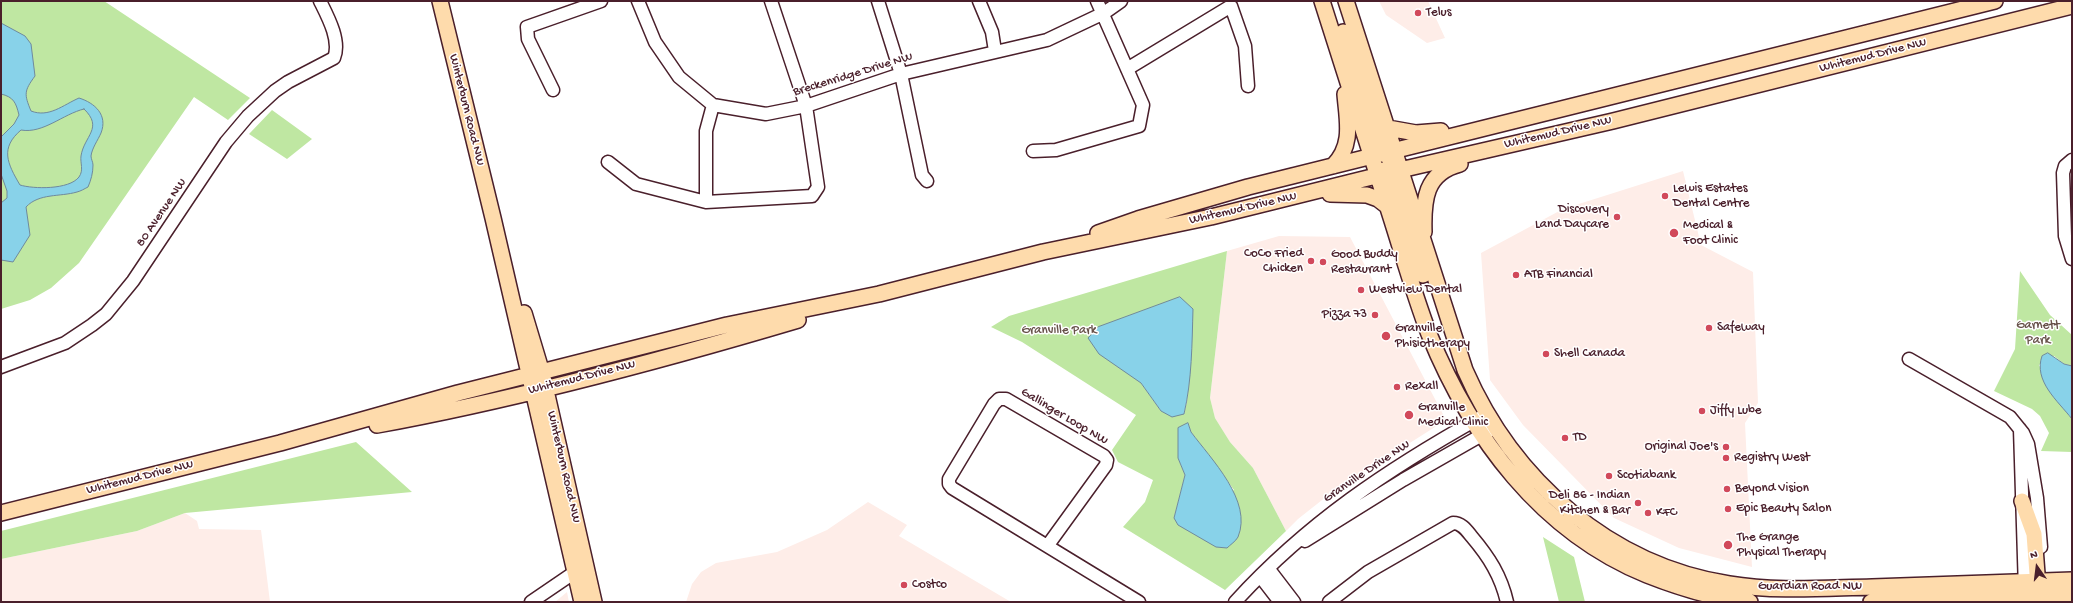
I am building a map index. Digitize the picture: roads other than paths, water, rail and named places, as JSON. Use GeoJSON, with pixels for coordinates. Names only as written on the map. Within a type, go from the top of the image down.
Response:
{"type":"FeatureCollection","features":[{"type":"Feature","properties":{"kind":"main road","name":"Winterburn Road NW"},"geometry":{"type":"LineString","coordinates":[[440,1],[493,218],[505,245],[581,570],[594,602]]}},
{"type":"Feature","properties":{"kind":"main road"},"geometry":{"type":"LineString","coordinates":[[1322,1],[1344,69],[1384,162]]}},
{"type":"Feature","properties":{"kind":"main road"},"geometry":{"type":"LineString","coordinates":[[1325,1],[1339,22],[1384,162],[1434,305],[1440,319],[1452,334]]}},
{"type":"Feature","properties":{"kind":"main road"},"geometry":{"type":"LineString","coordinates":[[1346,1],[1388,128],[1384,162]]}},
{"type":"Feature","properties":{"kind":"main road","name":"Whitemud Drive NW"},"geometry":{"type":"LineString","coordinates":[[280,443],[393,422],[536,382],[714,344],[879,294],[1043,252],[1241,210],[1320,190],[1384,162],[1466,133],[1995,1]]}},
{"type":"Feature","properties":{"kind":"main road","name":"Whitemud Drive NW"},"geometry":{"type":"LineString","coordinates":[[1043,252],[1138,219],[1208,198],[1333,166],[1384,162],[1498,147],[1613,121],[2072,6]]}},
{"type":"Feature","properties":{"kind":"main road"},"geometry":{"type":"LineString","coordinates":[[1333,166],[1341,157],[1346,144],[1348,112],[1344,69]]}},
{"type":"Feature","properties":{"kind":"main road"},"geometry":{"type":"LineString","coordinates":[[1388,128],[1416,133],[1440,131],[1466,133]]}},
{"type":"Feature","properties":{"kind":"main road"},"geometry":{"type":"LineString","coordinates":[[1425,249],[1424,206],[1433,179],[1446,168],[1484,157],[1498,147]]}},
{"type":"Feature","properties":{"kind":"main road"},"geometry":{"type":"LineString","coordinates":[[1241,210],[1280,191],[1384,162]]}},
{"type":"Feature","properties":{"kind":"main road","name":"Guardian Road NW"},"geometry":{"type":"LineString","coordinates":[[1384,162],[1387,206],[1429,333],[1448,376],[1488,431],[1509,473],[1531,497],[1561,523],[1590,545],[1626,566],[1679,587],[1717,597],[1750,602]]}},
{"type":"Feature","properties":{"kind":"main road","name":"Guardian Road NW"},"geometry":{"type":"LineString","coordinates":[[1384,162],[1425,249],[1465,370],[1479,418]]}},
{"type":"Feature","properties":{"kind":"main road"},"geometry":{"type":"LineString","coordinates":[[1320,190],[1333,195],[1348,193],[1368,195],[1378,199],[1387,206]]}},
{"type":"Feature","properties":{"kind":"main road","name":"Whitemud Drive NW"},"geometry":{"type":"LineString","coordinates":[[1,513],[280,443],[458,393],[536,382]]}},
{"type":"Feature","properties":{"kind":"main road","name":"Guardian Road NW"},"geometry":{"type":"LineString","coordinates":[[1488,431],[1565,508],[1588,526],[1637,555],[1679,572],[1728,584],[1769,589],[2034,592],[2072,595]]}},
{"type":"Feature","properties":{"kind":"main road"},"geometry":{"type":"LineString","coordinates":[[2022,501],[2034,534],[2034,592]]}},
{"type":"Feature","properties":{"kind":"main road","name":"Winterburn Road NW"},"geometry":{"type":"LineString","coordinates":[[581,570],[582,602]]}},
{"type":"Feature","properties":{"kind":"main road","name":"Guardian Road NW"},"geometry":{"type":"LineString","coordinates":[[1871,602],[2034,592],[2072,580]]}},
{"type":"Feature","properties":{"kind":"street","name":"80 Avenue NW"},"geometry":{"type":"LineString","coordinates":[[1,367],[65,343],[87,329],[106,314],[134,281],[226,142],[248,116],[288,82],[334,58],[336,48],[334,38],[320,1]]}},
{"type":"Feature","properties":{"kind":"street"},"geometry":{"type":"LineString","coordinates":[[553,90],[528,39],[527,27],[601,1]]}},
{"type":"Feature","properties":{"kind":"street"},"geometry":{"type":"LineString","coordinates":[[638,1],[655,42],[679,77],[712,105],[706,131],[706,202]]}},
{"type":"Feature","properties":{"kind":"street"},"geometry":{"type":"LineString","coordinates":[[608,162],[636,184],[706,202],[812,196],[818,187],[806,106],[771,1]]}},
{"type":"Feature","properties":{"kind":"street"},"geometry":{"type":"LineString","coordinates":[[878,1],[901,74],[922,175],[927,181]]}},
{"type":"Feature","properties":{"kind":"street"},"geometry":{"type":"LineString","coordinates":[[979,1],[992,32],[995,51]]}},
{"type":"Feature","properties":{"kind":"street"},"geometry":{"type":"LineString","coordinates":[[1033,151],[1056,150],[1139,126],[1143,105],[1104,13],[1097,1]]}},
{"type":"Feature","properties":{"kind":"street","name":"Breckenridge Drive NW"},"geometry":{"type":"LineString","coordinates":[[712,105],[766,114],[806,106],[901,74],[1047,40],[1104,13],[1121,1]]}},
{"type":"Feature","properties":{"kind":"street"},"geometry":{"type":"LineString","coordinates":[[1128,69],[1231,6],[1245,46],[1248,86]]}},
{"type":"Feature","properties":{"kind":"street"},"geometry":{"type":"LineString","coordinates":[[2072,160],[2067,162],[2063,173],[2065,236],[2072,259]]}},
{"type":"Feature","properties":{"kind":"street"},"geometry":{"type":"LineString","coordinates":[[1909,359],[2010,417],[2020,429],[2028,444],[2039,510],[2034,592]]}},
{"type":"Feature","properties":{"kind":"street","name":"Gallinger Loop NW"},"geometry":{"type":"LineString","coordinates":[[1048,545],[1106,466],[1107,460],[1104,456],[1006,399],[999,399],[994,404],[957,465],[949,479],[948,484],[952,488],[1048,545],[1139,602]]}},
{"type":"Feature","properties":{"kind":"street","name":"Granville Drive NW"},"geometry":{"type":"LineString","coordinates":[[1235,602],[1264,572],[1318,522],[1396,467],[1479,418]]}},
{"type":"Feature","properties":{"kind":"street"},"geometry":{"type":"LineString","coordinates":[[2020,429],[2022,501]]}},
{"type":"Feature","properties":{"kind":"street","name":"Granville Drive NW"},"geometry":{"type":"LineString","coordinates":[[1290,549],[1488,431]]}},
{"type":"Feature","properties":{"kind":"street"},"geometry":{"type":"LineString","coordinates":[[1329,602],[1368,572],[1446,526],[1457,523],[1466,530],[1491,561],[1500,580],[1507,602]]}},
{"type":"Feature","properties":{"kind":"street"},"geometry":{"type":"LineString","coordinates":[[531,602],[581,570]]}},
{"type":"Feature","properties":{"kind":"street"},"geometry":{"type":"LineString","coordinates":[[1264,572],[1280,602]]}},
{"type":"Feature","properties":{"kind":"street"},"geometry":{"type":"LineString","coordinates":[[1264,572],[1294,602]]}},
{"type":"Feature","properties":{"kind":"water"},"geometry":{"type":"Polygon","coordinates":[[[1,23],[25,36],[31,44],[35,76],[27,89],[26,96],[31,111],[38,113],[50,112],[79,98],[95,107],[99,111],[103,121],[101,133],[91,156],[93,171],[88,187],[70,194],[43,197],[37,199],[26,207],[30,235],[13,262],[1,260],[1,203],[7,198],[7,191],[1,174],[1,137],[14,124],[19,115],[14,101],[1,94],[1,23]],[[84,109],[37,129],[21,130],[10,143],[8,150],[9,163],[20,185],[42,188],[59,186],[74,181],[79,177],[82,169],[81,156],[93,127],[90,116],[84,109]]]}},
{"type":"Feature","properties":{"kind":"water"},"geometry":{"type":"Polygon","coordinates":[[[1180,297],[1193,309],[1191,362],[1189,388],[1184,414],[1172,417],[1161,411],[1141,383],[1099,354],[1088,338],[1098,327],[1180,297]]]}},
{"type":"Feature","properties":{"kind":"water"},"geometry":{"type":"Polygon","coordinates":[[[2048,353],[2064,364],[2072,366],[2072,419],[2048,390],[2041,374],[2040,365],[2042,356],[2048,353]]]}},
{"type":"Feature","properties":{"kind":"water"},"geometry":{"type":"Polygon","coordinates":[[[1188,423],[1191,432],[1228,481],[1240,509],[1241,523],[1238,537],[1227,548],[1216,547],[1178,525],[1174,518],[1185,475],[1178,458],[1178,428],[1188,423]]]}},
{"type":"Feature","properties":{"kind":"place","name":"Telus"},"geometry":{"type":"Point","coordinates":[1418,13]}},
{"type":"Feature","properties":{"kind":"place","name":"Lewis Estates Dental Centre"},"geometry":{"type":"Point","coordinates":[1665,196]}},
{"type":"Feature","properties":{"kind":"place","name":"Discovery Land Daycare"},"geometry":{"type":"Point","coordinates":[1617,217]}},
{"type":"Feature","properties":{"kind":"place","name":"Medical & Foot Clinic"},"geometry":{"type":"Point","coordinates":[1674,233]}},
{"type":"Feature","properties":{"kind":"place","name":"CoCo Fried Chicken"},"geometry":{"type":"Point","coordinates":[1311,261]}},
{"type":"Feature","properties":{"kind":"place","name":"Good Buddy Restaurant"},"geometry":{"type":"Point","coordinates":[1323,262]}},
{"type":"Feature","properties":{"kind":"place","name":"ATB Financial"},"geometry":{"type":"Point","coordinates":[1516,275]}},
{"type":"Feature","properties":{"kind":"place","name":"Westview Dental"},"geometry":{"type":"Point","coordinates":[1361,290]}},
{"type":"Feature","properties":{"kind":"place","name":"Pizza 73"},"geometry":{"type":"Point","coordinates":[1375,315]}},
{"type":"Feature","properties":{"kind":"place","name":"Safeway"},"geometry":{"type":"Point","coordinates":[1709,328]}},
{"type":"Feature","properties":{"kind":"place","name":"Granville Phisiotherapy"},"geometry":{"type":"Point","coordinates":[1386,336]}},
{"type":"Feature","properties":{"kind":"place","name":"Shell Canada"},"geometry":{"type":"Point","coordinates":[1546,354]}},
{"type":"Feature","properties":{"kind":"place","name":"Rexall"},"geometry":{"type":"Point","coordinates":[1397,387]}},
{"type":"Feature","properties":{"kind":"place","name":"Jiffy Lube"},"geometry":{"type":"Point","coordinates":[1702,411]}},
{"type":"Feature","properties":{"kind":"place","name":"Granville Medical Clinic"},"geometry":{"type":"Point","coordinates":[1409,415]}},
{"type":"Feature","properties":{"kind":"place","name":"TD"},"geometry":{"type":"Point","coordinates":[1565,438]}},
{"type":"Feature","properties":{"kind":"place","name":"Original Joe's"},"geometry":{"type":"Point","coordinates":[1726,447]}},
{"type":"Feature","properties":{"kind":"place","name":"Registry West"},"geometry":{"type":"Point","coordinates":[1726,458]}},
{"type":"Feature","properties":{"kind":"place","name":"Scotiabank"},"geometry":{"type":"Point","coordinates":[1609,476]}},
{"type":"Feature","properties":{"kind":"place","name":"Beyond Vision"},"geometry":{"type":"Point","coordinates":[1727,489]}},
{"type":"Feature","properties":{"kind":"place","name":"Deli 86 - Indian Kitchen & Bar"},"geometry":{"type":"Point","coordinates":[1638,503]}},
{"type":"Feature","properties":{"kind":"place","name":"Epic Beauty Salon"},"geometry":{"type":"Point","coordinates":[1728,509]}},
{"type":"Feature","properties":{"kind":"place","name":"KFC"},"geometry":{"type":"Point","coordinates":[1648,513]}},
{"type":"Feature","properties":{"kind":"place","name":"The Grange Physical Therapy"},"geometry":{"type":"Point","coordinates":[1728,545]}},
{"type":"Feature","properties":{"kind":"place","name":"Costco"},"geometry":{"type":"Point","coordinates":[904,585]}},
{"type":"Feature","properties":{"kind":"park label","name":"Granville Park"},"geometry":{"type":"Point","coordinates":[1059,331]}},
{"type":"Feature","properties":{"kind":"park label","name":"Garnett Park"},"geometry":{"type":"Point","coordinates":[2038,334]}}]}
